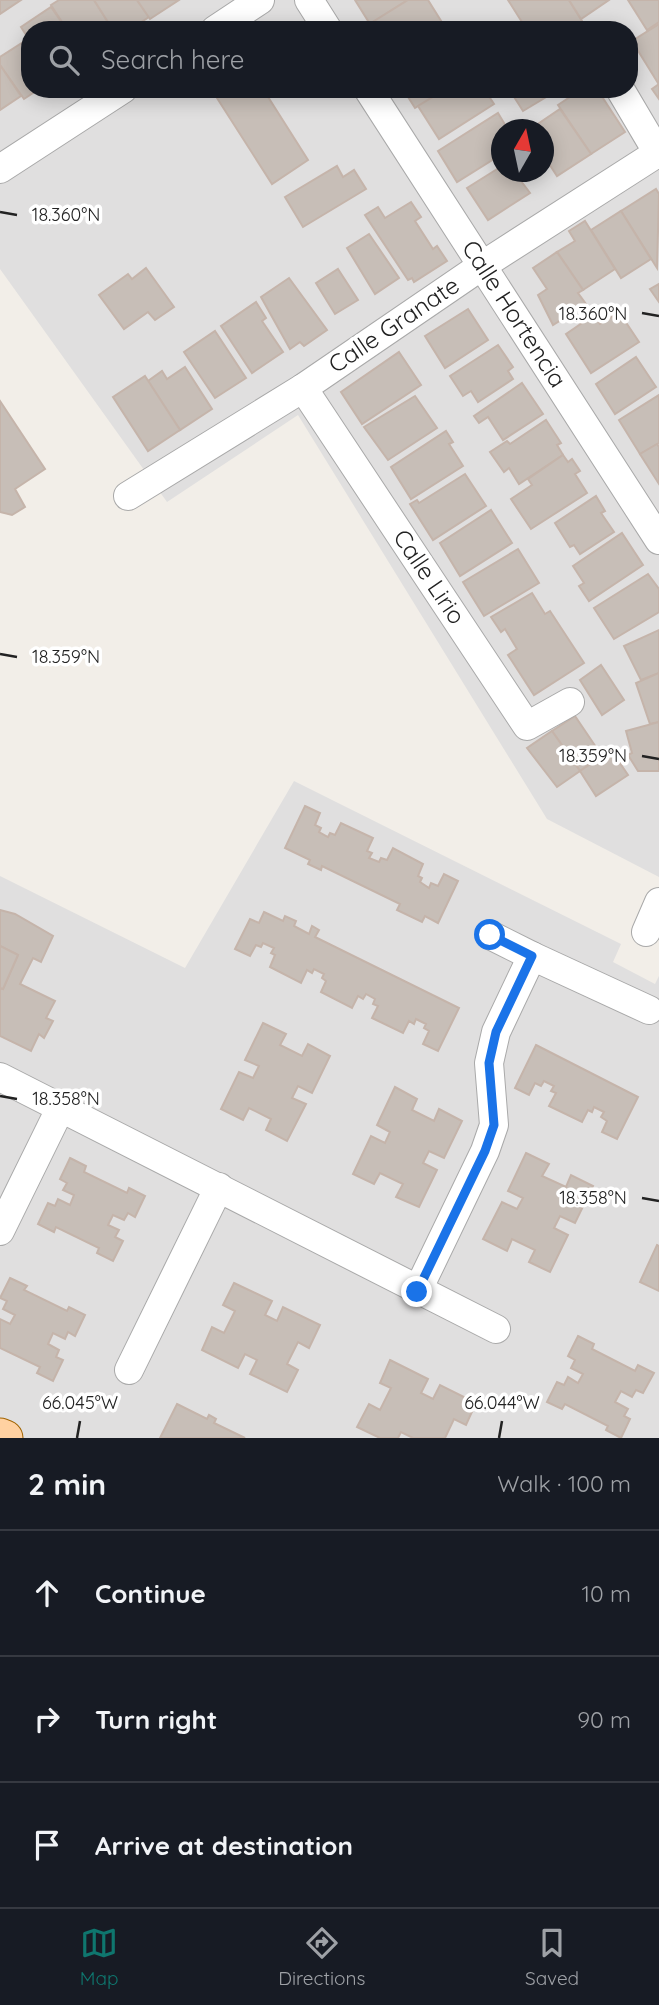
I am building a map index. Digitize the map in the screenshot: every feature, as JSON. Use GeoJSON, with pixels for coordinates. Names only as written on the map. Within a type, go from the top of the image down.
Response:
{"type":"FeatureCollection","features":[{"type":"Feature","properties":{"kind":"street"},"geometry":{"type":"LineString","coordinates":[[228,21],[260,0]]}},
{"type":"Feature","properties":{"kind":"street"},"geometry":{"type":"LineString","coordinates":[[309,0],[322,21]]}},
{"type":"Feature","properties":{"kind":"street"},"geometry":{"type":"LineString","coordinates":[[0,169],[109,98]]}},
{"type":"Feature","properties":{"kind":"street","name":"Calle Hortencia"},"geometry":{"type":"LineString","coordinates":[[374,98],[659,540]]}},
{"type":"Feature","properties":{"kind":"street"},"geometry":{"type":"LineString","coordinates":[[625,98],[659,153]]}},
{"type":"Feature","properties":{"kind":"street","name":"Calle Granate"},"geometry":{"type":"LineString","coordinates":[[128,496],[303,388],[483,264],[659,153]]}},
{"type":"Feature","properties":{"kind":"street","name":"Calle Lirio"},"geometry":{"type":"LineString","coordinates":[[303,388],[527,726],[570,702]]}},
{"type":"Feature","properties":{"kind":"street"},"geometry":{"type":"LineString","coordinates":[[646,932],[659,902]]}},
{"type":"Feature","properties":{"kind":"street"},"geometry":{"type":"LineString","coordinates":[[490,935],[649,1010]]}},
{"type":"Feature","properties":{"kind":"street"},"geometry":{"type":"LineString","coordinates":[[417,1292],[485,1151],[494,1125],[489,1063],[496,1032],[532,956]]}},
{"type":"Feature","properties":{"kind":"street"},"geometry":{"type":"LineString","coordinates":[[0,1077],[219,1187],[417,1292],[496,1329]]}},
{"type":"Feature","properties":{"kind":"street"},"geometry":{"type":"LineString","coordinates":[[0,1231],[61,1107]]}},
{"type":"Feature","properties":{"kind":"street"},"geometry":{"type":"LineString","coordinates":[[129,1370],[219,1187]]}},
{"type":"Feature","properties":{"kind":"shaded area"},"geometry":{"type":"Polygon","coordinates":[[[0,0],[659,0],[659,877],[547,819],[298,415],[167,502],[0,269],[0,0]]]}},
{"type":"Feature","properties":{"kind":"shaded area"},"geometry":{"type":"Polygon","coordinates":[[[294,781],[621,944],[613,962],[655,984],[659,976],[659,1438],[0,1438],[0,876],[185,968],[294,781]]]}},
{"type":"Feature","properties":{"kind":"building"},"geometry":{"type":"Polygon","coordinates":[[[0,0],[21,0],[0,14],[0,0]]]}},
{"type":"Feature","properties":{"kind":"building"},"geometry":{"type":"Polygon","coordinates":[[[59,0],[94,0],[107,21],[61,21],[51,5],[59,0]]]}},
{"type":"Feature","properties":{"kind":"building"},"geometry":{"type":"Polygon","coordinates":[[[94,0],[137,0],[149,17],[143,21],[107,21],[94,0]]]}},
{"type":"Feature","properties":{"kind":"building"},"geometry":{"type":"Polygon","coordinates":[[[137,0],[179,0],[150,19],[137,0]]]}},
{"type":"Feature","properties":{"kind":"building"},"geometry":{"type":"Polygon","coordinates":[[[355,0],[406,1],[375,21],[368,21],[355,0]]]}},
{"type":"Feature","properties":{"kind":"building"},"geometry":{"type":"Polygon","coordinates":[[[408,0],[428,0],[441,21],[374,21],[408,0]]]}},
{"type":"Feature","properties":{"kind":"building"},"geometry":{"type":"Polygon","coordinates":[[[508,0],[569,0],[582,21],[521,21],[508,0]]]}},
{"type":"Feature","properties":{"kind":"building"},"geometry":{"type":"Polygon","coordinates":[[[569,0],[609,0],[581,19],[569,0]]]}},
{"type":"Feature","properties":{"kind":"building"},"geometry":{"type":"Polygon","coordinates":[[[628,0],[659,0],[659,22],[647,30],[628,0]]]}},
{"type":"Feature","properties":{"kind":"building"},"geometry":{"type":"Polygon","coordinates":[[[51,7],[61,21],[30,21],[51,7]]]}},
{"type":"Feature","properties":{"kind":"building"},"geometry":{"type":"Polygon","coordinates":[[[659,24],[659,83],[638,51],[638,37],[659,24]]]}},
{"type":"Feature","properties":{"kind":"building"},"geometry":{"type":"Polygon","coordinates":[[[21,44],[21,95],[0,65],[0,57],[21,44]]]}},
{"type":"Feature","properties":{"kind":"building"},"geometry":{"type":"Polygon","coordinates":[[[0,65],[21,96],[0,110],[0,65]]]}},
{"type":"Feature","properties":{"kind":"building"},"geometry":{"type":"Polygon","coordinates":[[[659,84],[659,99],[652,89],[659,84]]]}},
{"type":"Feature","properties":{"kind":"building"},"geometry":{"type":"Polygon","coordinates":[[[217,98],[269,98],[308,160],[272,184],[217,98]]]}},
{"type":"Feature","properties":{"kind":"building"},"geometry":{"type":"Polygon","coordinates":[[[409,98],[431,98],[415,108],[409,98]]]}},
{"type":"Feature","properties":{"kind":"building"},"geometry":{"type":"Polygon","coordinates":[[[431,98],[490,98],[494,104],[439,139],[418,106],[431,98]]]}},
{"type":"Feature","properties":{"kind":"building"},"geometry":{"type":"Polygon","coordinates":[[[515,98],[544,98],[523,111],[515,98]]]}},
{"type":"Feature","properties":{"kind":"building"},"geometry":{"type":"Polygon","coordinates":[[[568,98],[603,98],[625,132],[591,154],[558,105],[568,98]]]}},
{"type":"Feature","properties":{"kind":"building"},"geometry":{"type":"Polygon","coordinates":[[[560,109],[591,154],[557,176],[554,171],[554,119],[545,119],[560,109]]]}},
{"type":"Feature","properties":{"kind":"building"},"geometry":{"type":"Polygon","coordinates":[[[498,113],[502,119],[491,119],[491,161],[457,182],[438,151],[498,113]]]}},
{"type":"Feature","properties":{"kind":"building"},"geometry":{"type":"Polygon","coordinates":[[[337,166],[343,177],[354,170],[366,189],[303,227],[285,197],[337,166]]]}},
{"type":"Feature","properties":{"kind":"building"},"geometry":{"type":"Polygon","coordinates":[[[491,173],[491,182],[522,182],[530,193],[488,220],[467,188],[491,173]]]}},
{"type":"Feature","properties":{"kind":"building"},"geometry":{"type":"Polygon","coordinates":[[[656,189],[659,194],[657,268],[621,211],[656,189]]]}},
{"type":"Feature","properties":{"kind":"building"},"geometry":{"type":"Polygon","coordinates":[[[411,202],[421,217],[415,221],[433,249],[437,246],[447,261],[414,282],[412,278],[408,280],[365,215],[378,207],[385,218],[411,202]]]}},
{"type":"Feature","properties":{"kind":"building"},"geometry":{"type":"Polygon","coordinates":[[[621,211],[651,259],[621,278],[591,230],[621,211]]]}},
{"type":"Feature","properties":{"kind":"building"},"geometry":{"type":"Polygon","coordinates":[[[585,221],[615,269],[583,290],[557,252],[575,241],[569,231],[585,221]]]}},
{"type":"Feature","properties":{"kind":"building"},"geometry":{"type":"Polygon","coordinates":[[[369,234],[399,278],[375,294],[347,248],[369,234]]]}},
{"type":"Feature","properties":{"kind":"building"},"geometry":{"type":"Polygon","coordinates":[[[557,252],[583,290],[578,293],[586,304],[553,325],[538,295],[547,289],[533,268],[557,252]]]}},
{"type":"Feature","properties":{"kind":"building"},"geometry":{"type":"Polygon","coordinates":[[[146,268],[174,307],[155,320],[148,312],[124,329],[99,295],[128,274],[132,279],[146,268]]]}},
{"type":"Feature","properties":{"kind":"building"},"geometry":{"type":"Polygon","coordinates":[[[338,269],[358,300],[335,314],[316,283],[338,269]]]}},
{"type":"Feature","properties":{"kind":"building"},"geometry":{"type":"Polygon","coordinates":[[[289,278],[327,330],[304,346],[300,342],[290,349],[261,297],[289,278]]]}},
{"type":"Feature","properties":{"kind":"building"},"geometry":{"type":"Polygon","coordinates":[[[659,284],[659,302],[650,289],[659,284]]]}},
{"type":"Feature","properties":{"kind":"building"},"geometry":{"type":"Polygon","coordinates":[[[256,302],[266,318],[262,321],[283,352],[252,373],[221,326],[256,302]]]}},
{"type":"Feature","properties":{"kind":"building"},"geometry":{"type":"Polygon","coordinates":[[[468,309],[488,340],[445,368],[425,336],[468,309]]]}},
{"type":"Feature","properties":{"kind":"building"},"geometry":{"type":"Polygon","coordinates":[[[619,312],[639,342],[591,373],[566,334],[594,315],[600,324],[619,312]]]}},
{"type":"Feature","properties":{"kind":"building"},"geometry":{"type":"Polygon","coordinates":[[[215,331],[246,378],[215,398],[184,352],[215,331]]]}},
{"type":"Feature","properties":{"kind":"building"},"geometry":{"type":"Polygon","coordinates":[[[498,345],[513,367],[508,371],[513,379],[478,402],[471,391],[463,396],[450,376],[498,345]]]}},
{"type":"Feature","properties":{"kind":"building"},"geometry":{"type":"Polygon","coordinates":[[[399,352],[421,385],[362,424],[341,392],[399,352]]]}},
{"type":"Feature","properties":{"kind":"building"},"geometry":{"type":"Polygon","coordinates":[[[636,357],[656,387],[615,414],[596,384],[636,357]]]}},
{"type":"Feature","properties":{"kind":"building"},"geometry":{"type":"Polygon","coordinates":[[[185,367],[212,409],[180,430],[148,381],[162,371],[167,379],[185,367]]]}},
{"type":"Feature","properties":{"kind":"building"},"geometry":{"type":"Polygon","coordinates":[[[145,376],[180,430],[148,451],[113,397],[145,376]]]}},
{"type":"Feature","properties":{"kind":"building"},"geometry":{"type":"Polygon","coordinates":[[[522,383],[543,414],[503,440],[488,417],[479,423],[474,416],[522,383]]]}},
{"type":"Feature","properties":{"kind":"building"},"geometry":{"type":"Polygon","coordinates":[[[659,395],[659,443],[640,454],[619,420],[659,395]]]}},
{"type":"Feature","properties":{"kind":"building"},"geometry":{"type":"Polygon","coordinates":[[[415,396],[437,428],[388,460],[364,427],[415,396]]]}},
{"type":"Feature","properties":{"kind":"building"},"geometry":{"type":"Polygon","coordinates":[[[0,401],[45,469],[15,489],[25,507],[12,515],[0,512],[0,401]]]}},
{"type":"Feature","properties":{"kind":"building"},"geometry":{"type":"Polygon","coordinates":[[[546,420],[561,443],[557,445],[563,455],[519,484],[509,468],[504,472],[490,452],[507,441],[510,444],[546,420]]]}},
{"type":"Feature","properties":{"kind":"building"},"geometry":{"type":"Polygon","coordinates":[[[446,431],[453,442],[449,444],[463,466],[411,499],[391,467],[446,431]]]}},
{"type":"Feature","properties":{"kind":"building"},"geometry":{"type":"Polygon","coordinates":[[[657,444],[659,447],[659,484],[640,454],[657,444]]]}},
{"type":"Feature","properties":{"kind":"building"},"geometry":{"type":"Polygon","coordinates":[[[563,455],[568,462],[572,459],[580,471],[575,474],[587,493],[531,529],[511,499],[532,485],[528,479],[563,455]]]}},
{"type":"Feature","properties":{"kind":"building"},"geometry":{"type":"Polygon","coordinates":[[[465,474],[486,506],[433,540],[410,504],[417,500],[419,503],[465,474]]]}},
{"type":"Feature","properties":{"kind":"building"},"geometry":{"type":"Polygon","coordinates":[[[596,496],[605,511],[601,513],[614,532],[580,554],[574,545],[570,547],[555,523],[596,496]]]}},
{"type":"Feature","properties":{"kind":"building"},"geometry":{"type":"Polygon","coordinates":[[[491,510],[512,543],[460,576],[440,543],[491,510]]]}},
{"type":"Feature","properties":{"kind":"building"},"geometry":{"type":"Polygon","coordinates":[[[622,533],[643,565],[589,601],[579,586],[584,583],[573,566],[622,533]]]}},
{"type":"Feature","properties":{"kind":"building"},"geometry":{"type":"Polygon","coordinates":[[[518,549],[539,583],[484,616],[463,582],[518,549]]]}},
{"type":"Feature","properties":{"kind":"building"},"geometry":{"type":"Polygon","coordinates":[[[648,574],[659,589],[659,612],[614,639],[594,608],[648,574]]]}},
{"type":"Feature","properties":{"kind":"building"},"geometry":{"type":"Polygon","coordinates":[[[532,593],[545,614],[550,611],[584,663],[534,695],[508,655],[517,649],[505,629],[501,632],[491,617],[532,593]]]}},
{"type":"Feature","properties":{"kind":"building"},"geometry":{"type":"Polygon","coordinates":[[[659,630],[659,673],[641,680],[624,646],[659,630]]]}},
{"type":"Feature","properties":{"kind":"building"},"geometry":{"type":"Polygon","coordinates":[[[601,665],[624,700],[602,715],[580,680],[601,665]]]}},
{"type":"Feature","properties":{"kind":"building"},"geometry":{"type":"Polygon","coordinates":[[[659,673],[659,722],[650,724],[636,683],[659,673]]]}},
{"type":"Feature","properties":{"kind":"building"},"geometry":{"type":"Polygon","coordinates":[[[575,716],[602,756],[580,771],[552,731],[575,716]]]}},
{"type":"Feature","properties":{"kind":"building"},"geometry":{"type":"Polygon","coordinates":[[[659,722],[659,771],[638,771],[628,755],[632,753],[626,731],[659,722]]]}},
{"type":"Feature","properties":{"kind":"building"},"geometry":{"type":"Polygon","coordinates":[[[552,731],[580,771],[557,787],[527,748],[552,731]]]}},
{"type":"Feature","properties":{"kind":"building"},"geometry":{"type":"Polygon","coordinates":[[[611,750],[628,775],[596,796],[580,771],[611,750]]]}},
{"type":"Feature","properties":{"kind":"building"},"geometry":{"type":"Polygon","coordinates":[[[305,806],[320,813],[315,825],[321,828],[319,832],[328,837],[330,833],[335,835],[341,823],[373,838],[367,851],[372,853],[369,858],[379,862],[381,858],[387,860],[393,848],[423,864],[418,876],[422,878],[420,882],[429,888],[431,883],[438,886],[444,874],[458,881],[438,923],[425,916],[422,922],[397,910],[400,904],[322,866],[321,870],[308,864],[310,860],[285,848],[305,806]]]}},
{"type":"Feature","properties":{"kind":"building"},"geometry":{"type":"Polygon","coordinates":[[[0,910],[15,914],[53,936],[41,962],[33,958],[20,984],[55,1001],[46,1018],[53,1021],[44,1038],[39,1034],[31,1051],[0,1036],[0,988],[3,989],[18,955],[0,946],[0,910]]]}},
{"type":"Feature","properties":{"kind":"building"},"geometry":{"type":"Polygon","coordinates":[[[264,912],[283,921],[285,916],[296,921],[294,926],[309,934],[312,926],[319,930],[315,937],[459,1008],[438,1051],[423,1044],[429,1031],[424,1028],[426,1024],[416,1019],[414,1024],[409,1021],[403,1033],[372,1018],[378,1006],[373,1004],[375,999],[366,994],[363,999],[358,996],[352,1008],[321,992],[326,981],[322,978],[324,974],[314,969],[312,973],[307,970],[301,983],[270,967],[275,955],[271,953],[274,948],[263,943],[261,947],[256,945],[250,956],[235,949],[250,919],[259,923],[264,912]]]}},
{"type":"Feature","properties":{"kind":"building"},"geometry":{"type":"Polygon","coordinates":[[[0,946],[18,955],[3,989],[0,988],[0,946]]]}},
{"type":"Feature","properties":{"kind":"building"},"geometry":{"type":"Polygon","coordinates":[[[263,1023],[286,1034],[280,1045],[302,1056],[308,1044],[330,1056],[312,1093],[298,1086],[292,1098],[306,1104],[287,1141],[266,1130],[271,1119],[249,1108],[243,1120],[221,1109],[239,1072],[253,1078],[259,1066],[245,1060],[263,1023]]]}},
{"type":"Feature","properties":{"kind":"building"},"geometry":{"type":"Polygon","coordinates":[[[536,1045],[638,1097],[617,1139],[602,1132],[607,1121],[601,1117],[604,1112],[594,1107],[592,1112],[588,1110],[582,1122],[549,1106],[556,1093],[551,1091],[554,1086],[544,1081],[541,1086],[535,1083],[529,1095],[515,1088],[536,1045]]]}},
{"type":"Feature","properties":{"kind":"building"},"geometry":{"type":"Polygon","coordinates":[[[395,1087],[417,1099],[412,1110],[434,1121],[439,1109],[462,1121],[444,1158],[429,1151],[423,1163],[437,1170],[419,1207],[396,1197],[403,1184],[380,1173],[374,1184],[353,1174],[371,1136],[385,1143],[390,1132],[377,1125],[395,1087]]]}},
{"type":"Feature","properties":{"kind":"building"},"geometry":{"type":"Polygon","coordinates":[[[526,1153],[549,1164],[542,1176],[566,1187],[571,1175],[593,1186],[575,1223],[560,1216],[554,1228],[568,1235],[550,1272],[529,1262],[535,1250],[512,1239],[507,1251],[483,1239],[502,1202],[517,1209],[523,1198],[508,1191],[526,1153]]]}},
{"type":"Feature","properties":{"kind":"building"},"geometry":{"type":"Polygon","coordinates":[[[70,1158],[86,1166],[84,1172],[127,1193],[129,1188],[145,1196],[135,1217],[128,1213],[124,1220],[113,1215],[108,1225],[119,1230],[115,1237],[123,1241],[113,1261],[97,1253],[99,1248],[56,1227],[54,1232],[38,1224],[48,1203],[55,1206],[58,1199],[70,1205],[74,1195],[63,1190],[67,1183],[60,1179],[70,1158]]]}},
{"type":"Feature","properties":{"kind":"building"},"geometry":{"type":"Polygon","coordinates":[[[657,1245],[659,1246],[659,1291],[640,1282],[657,1245]]]}},
{"type":"Feature","properties":{"kind":"building"},"geometry":{"type":"Polygon","coordinates":[[[10,1278],[27,1286],[24,1290],[67,1311],[69,1307],[85,1315],[75,1336],[68,1332],[65,1339],[53,1333],[48,1344],[59,1350],[56,1357],[63,1360],[53,1381],[37,1373],[40,1367],[0,1348],[0,1319],[10,1324],[15,1315],[3,1309],[7,1301],[0,1298],[10,1278]]]}},
{"type":"Feature","properties":{"kind":"building"},"geometry":{"type":"Polygon","coordinates":[[[234,1283],[272,1301],[265,1315],[277,1321],[283,1307],[320,1325],[309,1348],[298,1342],[287,1364],[298,1370],[287,1392],[250,1374],[257,1360],[245,1354],[238,1368],[202,1350],[212,1327],[224,1333],[235,1311],[223,1305],[234,1283]]]}},
{"type":"Feature","properties":{"kind":"building"},"geometry":{"type":"Polygon","coordinates":[[[578,1336],[594,1344],[592,1349],[635,1371],[638,1365],[654,1373],[643,1393],[636,1390],[632,1397],[621,1391],[615,1402],[628,1409],[624,1416],[630,1419],[621,1438],[606,1430],[608,1426],[565,1404],[562,1409],[547,1402],[557,1382],[564,1385],[568,1377],[578,1383],[583,1374],[571,1368],[575,1360],[568,1356],[578,1336]]]}},
{"type":"Feature","properties":{"kind":"building"},"geometry":{"type":"Polygon","coordinates":[[[390,1360],[428,1379],[421,1393],[433,1399],[440,1385],[476,1403],[466,1425],[454,1419],[445,1438],[413,1438],[401,1432],[398,1438],[380,1438],[357,1427],[369,1404],[380,1410],[391,1388],[380,1383],[390,1360]]]}},
{"type":"Feature","properties":{"kind":"building"},"geometry":{"type":"Polygon","coordinates":[[[177,1404],[207,1419],[209,1415],[216,1419],[214,1423],[245,1438],[160,1438],[177,1404]]]}},
{"type":"Feature","properties":{"kind":"route"},"geometry":{"type":"LineString","coordinates":[[417,1292],[485,1151],[494,1125],[494,1093],[489,1063],[496,1032],[532,956],[490,935]]}}]}
